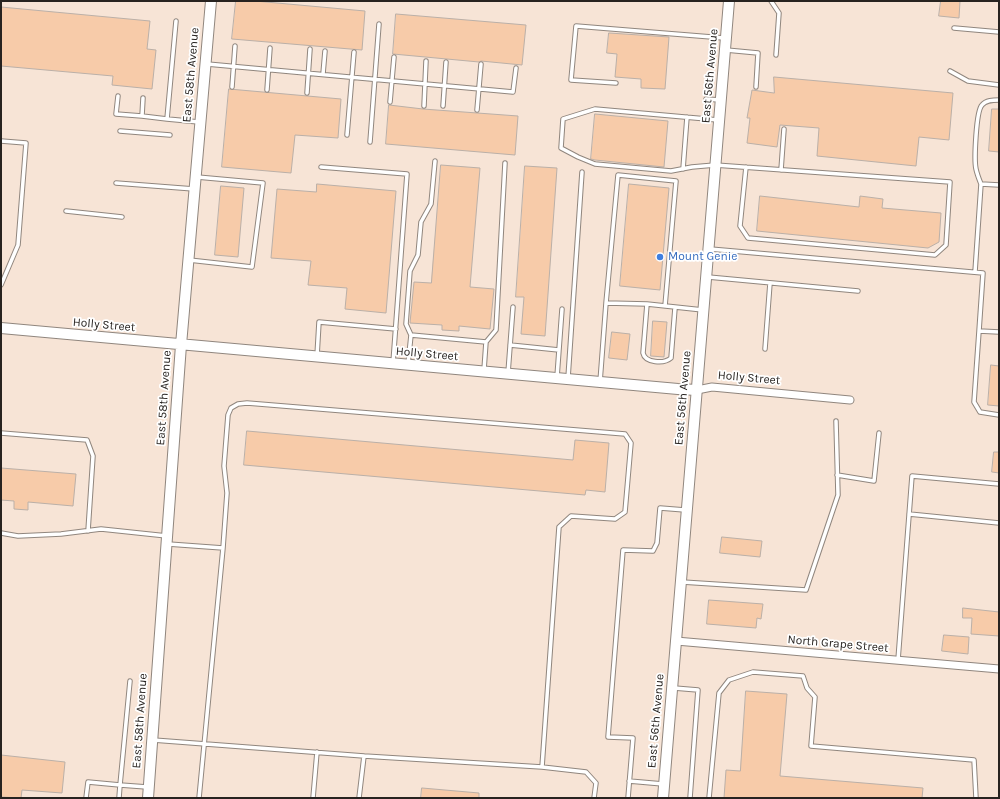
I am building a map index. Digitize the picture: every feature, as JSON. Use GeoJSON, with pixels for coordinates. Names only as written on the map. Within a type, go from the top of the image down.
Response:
{"type":"FeatureCollection","features":[{"type":"Feature","properties":{"kind":"street","name":"East 58th Avenue"},"geometry":{"type":"LineString","coordinates":[[148,798],[181,345],[211,1]]}},
{"type":"Feature","properties":{"kind":"street","name":"East 56th Avenue"},"geometry":{"type":"LineString","coordinates":[[663,798],[729,1]]}},
{"type":"Feature","properties":{"kind":"street","name":"Holly Street"},"geometry":{"type":"LineString","coordinates":[[1,328],[679,390],[697,390],[712,387],[850,400]]}},
{"type":"Feature","properties":{"kind":"street","name":"North Grape Street"},"geometry":{"type":"LineString","coordinates":[[676,641],[999,669]]}},
{"type":"Feature","properties":{"kind":"lane"},"geometry":{"type":"LineString","coordinates":[[771,1],[779,13],[776,55]]}},
{"type":"Feature","properties":{"kind":"lane"},"geometry":{"type":"LineString","coordinates":[[167,119],[176,22]]}},
{"type":"Feature","properties":{"kind":"lane"},"geometry":{"type":"LineString","coordinates":[[370,142],[379,24]]}},
{"type":"Feature","properties":{"kind":"lane"},"geometry":{"type":"LineString","coordinates":[[616,83],[571,80],[576,26],[726,38]]}},
{"type":"Feature","properties":{"kind":"lane"},"geometry":{"type":"LineString","coordinates":[[954,28],[999,32]]}},
{"type":"Feature","properties":{"kind":"lane"},"geometry":{"type":"LineString","coordinates":[[232,87],[235,46]]}},
{"type":"Feature","properties":{"kind":"lane"},"geometry":{"type":"LineString","coordinates":[[267,90],[270,48]]}},
{"type":"Feature","properties":{"kind":"lane"},"geometry":{"type":"LineString","coordinates":[[307,93],[310,49]]}},
{"type":"Feature","properties":{"kind":"lane"},"geometry":{"type":"LineString","coordinates":[[725,50],[758,53],[756,87]]}},
{"type":"Feature","properties":{"kind":"lane"},"geometry":{"type":"LineString","coordinates":[[323,74],[325,51]]}},
{"type":"Feature","properties":{"kind":"lane"},"geometry":{"type":"LineString","coordinates":[[346,135],[354,52]]}},
{"type":"Feature","properties":{"kind":"lane"},"geometry":{"type":"LineString","coordinates":[[390,102],[394,57]]}},
{"type":"Feature","properties":{"kind":"lane"},"geometry":{"type":"LineString","coordinates":[[424,106],[426,61]]}},
{"type":"Feature","properties":{"kind":"lane"},"geometry":{"type":"LineString","coordinates":[[443,106],[446,62]]}},
{"type":"Feature","properties":{"kind":"lane"},"geometry":{"type":"LineString","coordinates":[[206,64],[513,92],[516,68]]}},
{"type":"Feature","properties":{"kind":"lane"},"geometry":{"type":"LineString","coordinates":[[477,110],[481,64]]}},
{"type":"Feature","properties":{"kind":"lane"},"geometry":{"type":"LineString","coordinates":[[950,71],[968,81],[999,85]]}},
{"type":"Feature","properties":{"kind":"lane"},"geometry":{"type":"LineString","coordinates":[[118,96],[116,114],[200,122]]}},
{"type":"Feature","properties":{"kind":"lane"},"geometry":{"type":"LineString","coordinates":[[142,116],[143,98]]}},
{"type":"Feature","properties":{"kind":"lane"},"geometry":{"type":"LineString","coordinates":[[706,99],[721,100]]}},
{"type":"Feature","properties":{"kind":"lane"},"geometry":{"type":"LineString","coordinates":[[975,272],[981,184],[976,168],[977,122],[982,104],[992,100],[999,100]]}},
{"type":"Feature","properties":{"kind":"lane"},"geometry":{"type":"LineString","coordinates":[[719,120],[595,109],[563,119],[561,148],[595,164],[671,171],[715,165],[746,167],[950,182],[946,245],[935,255],[748,238],[740,226],[746,167]]}},
{"type":"Feature","properties":{"kind":"lane"},"geometry":{"type":"LineString","coordinates":[[683,169],[687,117]]}},
{"type":"Feature","properties":{"kind":"lane"},"geometry":{"type":"LineString","coordinates":[[781,170],[784,130]]}},
{"type":"Feature","properties":{"kind":"lane"},"geometry":{"type":"LineString","coordinates":[[120,131],[170,135]]}},
{"type":"Feature","properties":{"kind":"lane"},"geometry":{"type":"LineString","coordinates":[[1,142],[26,143],[18,245],[1,285]]}},
{"type":"Feature","properties":{"kind":"lane"},"geometry":{"type":"LineString","coordinates":[[408,365],[411,336],[406,324],[410,271],[418,255],[421,222],[431,204],[435,161]]}},
{"type":"Feature","properties":{"kind":"lane"},"geometry":{"type":"LineString","coordinates":[[484,372],[486,342],[496,330],[505,163]]}},
{"type":"Feature","properties":{"kind":"lane"},"geometry":{"type":"LineString","coordinates":[[321,167],[407,174],[393,364]]}},
{"type":"Feature","properties":{"kind":"lane"},"geometry":{"type":"LineString","coordinates":[[568,380],[582,172]]}},
{"type":"Feature","properties":{"kind":"lane"},"geometry":{"type":"LineString","coordinates":[[600,382],[618,175],[676,181],[665,306]]}},
{"type":"Feature","properties":{"kind":"lane"},"geometry":{"type":"LineString","coordinates":[[188,260],[252,266],[262,183],[196,177]]}},
{"type":"Feature","properties":{"kind":"lane"},"geometry":{"type":"LineString","coordinates":[[116,182],[194,189]]}},
{"type":"Feature","properties":{"kind":"lane"},"geometry":{"type":"LineString","coordinates":[[981,184],[999,185]]}},
{"type":"Feature","properties":{"kind":"lane"},"geometry":{"type":"LineString","coordinates":[[66,211],[122,217]]}},
{"type":"Feature","properties":{"kind":"lane"},"geometry":{"type":"LineString","coordinates":[[709,248],[983,273],[974,402],[980,412],[999,415]]}},
{"type":"Feature","properties":{"kind":"lane"},"geometry":{"type":"LineString","coordinates":[[706,277],[858,291]]}},
{"type":"Feature","properties":{"kind":"lane"},"geometry":{"type":"LineString","coordinates":[[765,349],[770,283]]}},
{"type":"Feature","properties":{"kind":"lane"},"geometry":{"type":"LineString","coordinates":[[606,303],[647,304],[704,310]]}},
{"type":"Feature","properties":{"kind":"lane"},"geometry":{"type":"LineString","coordinates":[[647,304],[643,353],[647,360],[663,362],[671,358],[675,308]]}},
{"type":"Feature","properties":{"kind":"lane"},"geometry":{"type":"LineString","coordinates":[[508,374],[513,307]]}},
{"type":"Feature","properties":{"kind":"lane"},"geometry":{"type":"LineString","coordinates":[[557,379],[562,309]]}},
{"type":"Feature","properties":{"kind":"lane"},"geometry":{"type":"LineString","coordinates":[[317,357],[319,322],[396,329]]}},
{"type":"Feature","properties":{"kind":"lane"},"geometry":{"type":"LineString","coordinates":[[979,331],[999,332]]}},
{"type":"Feature","properties":{"kind":"lane"},"geometry":{"type":"LineString","coordinates":[[411,336],[486,342]]}},
{"type":"Feature","properties":{"kind":"lane"},"geometry":{"type":"LineString","coordinates":[[510,345],[559,350]]}},
{"type":"Feature","properties":{"kind":"lane"},"geometry":{"type":"LineString","coordinates":[[199,798],[223,548],[227,493],[224,466],[228,416],[231,408],[238,404],[254,404],[625,434],[631,443],[625,512],[614,519],[571,516],[559,527],[542,768]]}},
{"type":"Feature","properties":{"kind":"lane"},"geometry":{"type":"LineString","coordinates":[[681,582],[806,590],[838,495],[836,421]]}},
{"type":"Feature","properties":{"kind":"lane"},"geometry":{"type":"LineString","coordinates":[[1,433],[87,440],[93,456],[88,531]]}},
{"type":"Feature","properties":{"kind":"lane"},"geometry":{"type":"LineString","coordinates":[[837,476],[874,481],[879,433]]}},
{"type":"Feature","properties":{"kind":"lane"},"geometry":{"type":"LineString","coordinates":[[898,660],[912,476],[999,484]]}},
{"type":"Feature","properties":{"kind":"lane"},"geometry":{"type":"LineString","coordinates":[[628,798],[634,738],[608,737],[623,550],[653,551],[657,543],[660,508],[686,510]]}},
{"type":"Feature","properties":{"kind":"lane"},"geometry":{"type":"LineString","coordinates":[[909,514],[999,523]]}},
{"type":"Feature","properties":{"kind":"lane"},"geometry":{"type":"LineString","coordinates":[[1,533],[18,536],[61,534],[101,529],[223,548]]}},
{"type":"Feature","properties":{"kind":"lane"},"geometry":{"type":"LineString","coordinates":[[709,798],[719,693],[729,680],[753,672],[803,676],[807,688],[815,697],[811,746],[974,760],[976,798]]}},
{"type":"Feature","properties":{"kind":"lane"},"geometry":{"type":"LineString","coordinates":[[119,798],[130,681]]}},
{"type":"Feature","properties":{"kind":"lane"},"geometry":{"type":"LineString","coordinates":[[672,688],[698,690],[690,798]]}},
{"type":"Feature","properties":{"kind":"lane"},"geometry":{"type":"LineString","coordinates":[[152,740],[586,772],[596,783],[594,798]]}},
{"type":"Feature","properties":{"kind":"lane"},"geometry":{"type":"LineString","coordinates":[[313,798],[317,752]]}},
{"type":"Feature","properties":{"kind":"lane"},"geometry":{"type":"LineString","coordinates":[[359,798],[364,756]]}},
{"type":"Feature","properties":{"kind":"lane"},"geometry":{"type":"LineString","coordinates":[[630,781],[664,784]]}},
{"type":"Feature","properties":{"kind":"lane"},"geometry":{"type":"LineString","coordinates":[[86,798],[88,782],[149,787]]}},
{"type":"Feature","properties":{"kind":"shaded area"},"geometry":{"type":"Polygon","coordinates":[[[1,1],[999,1],[999,798],[1,798],[1,1]]]}},
{"type":"Feature","properties":{"kind":"building"},"geometry":{"type":"Polygon","coordinates":[[[236,1],[255,1],[365,11],[362,50],[232,39],[236,1]]]}},
{"type":"Feature","properties":{"kind":"building"},"geometry":{"type":"Polygon","coordinates":[[[941,1],[960,1],[959,18],[939,16],[941,1]]]}},
{"type":"Feature","properties":{"kind":"building"},"geometry":{"type":"Polygon","coordinates":[[[1,7],[150,21],[147,49],[156,50],[152,89],[112,85],[113,76],[1,66],[1,7]]]}},
{"type":"Feature","properties":{"kind":"building"},"geometry":{"type":"Polygon","coordinates":[[[396,14],[526,25],[522,65],[393,54],[396,14]]]}},
{"type":"Feature","properties":{"kind":"building"},"geometry":{"type":"Polygon","coordinates":[[[609,33],[669,37],[665,89],[641,88],[641,79],[615,77],[617,54],[607,53],[609,33]]]}},
{"type":"Feature","properties":{"kind":"building"},"geometry":{"type":"Polygon","coordinates":[[[774,77],[953,93],[949,140],[919,137],[916,166],[817,156],[819,128],[780,125],[777,147],[747,143],[750,118],[747,118],[752,90],[774,93],[774,77]]]}},
{"type":"Feature","properties":{"kind":"building"},"geometry":{"type":"Polygon","coordinates":[[[229,89],[341,99],[338,138],[295,135],[291,173],[222,167],[229,89]]]}},
{"type":"Feature","properties":{"kind":"building"},"geometry":{"type":"Polygon","coordinates":[[[389,105],[518,116],[515,155],[386,144],[389,105]]]}},
{"type":"Feature","properties":{"kind":"building"},"geometry":{"type":"Polygon","coordinates":[[[992,109],[999,109],[999,152],[989,151],[992,109]]]}},
{"type":"Feature","properties":{"kind":"building"},"geometry":{"type":"Polygon","coordinates":[[[595,114],[668,121],[664,167],[591,159],[595,114]]]}},
{"type":"Feature","properties":{"kind":"building"},"geometry":{"type":"Polygon","coordinates":[[[441,165],[480,168],[470,287],[494,289],[490,329],[459,326],[459,331],[442,330],[442,325],[410,323],[414,282],[431,283],[441,165]]]}},
{"type":"Feature","properties":{"kind":"building"},"geometry":{"type":"Polygon","coordinates":[[[525,166],[557,168],[545,336],[521,334],[524,297],[516,297],[525,166]]]}},
{"type":"Feature","properties":{"kind":"building"},"geometry":{"type":"Polygon","coordinates":[[[317,184],[396,191],[386,313],[345,309],[347,288],[308,285],[311,261],[271,258],[277,189],[316,192],[317,184]]]}},
{"type":"Feature","properties":{"kind":"building"},"geometry":{"type":"Polygon","coordinates":[[[629,184],[669,188],[660,290],[620,286],[629,184]]]}},
{"type":"Feature","properties":{"kind":"building"},"geometry":{"type":"Polygon","coordinates":[[[221,186],[244,188],[238,257],[215,255],[221,186]]]}},
{"type":"Feature","properties":{"kind":"building"},"geometry":{"type":"Polygon","coordinates":[[[760,196],[859,207],[860,196],[883,199],[882,208],[941,213],[939,242],[928,248],[757,231],[760,196]]]}},
{"type":"Feature","properties":{"kind":"building"},"geometry":{"type":"Polygon","coordinates":[[[653,321],[667,322],[664,357],[651,356],[653,321]]]}},
{"type":"Feature","properties":{"kind":"building"},"geometry":{"type":"Polygon","coordinates":[[[612,332],[630,334],[627,360],[609,358],[612,332]]]}},
{"type":"Feature","properties":{"kind":"building"},"geometry":{"type":"Polygon","coordinates":[[[991,365],[999,366],[999,406],[988,405],[991,365]]]}},
{"type":"Feature","properties":{"kind":"building"},"geometry":{"type":"Polygon","coordinates":[[[247,431],[573,460],[575,440],[609,443],[605,492],[586,490],[585,495],[244,465],[247,431]]]}},
{"type":"Feature","properties":{"kind":"building"},"geometry":{"type":"Polygon","coordinates":[[[994,452],[999,452],[999,473],[992,472],[994,452]]]}},
{"type":"Feature","properties":{"kind":"building"},"geometry":{"type":"Polygon","coordinates":[[[1,468],[76,474],[73,506],[28,502],[28,510],[14,509],[14,501],[1,500],[1,468]]]}},
{"type":"Feature","properties":{"kind":"building"},"geometry":{"type":"Polygon","coordinates":[[[722,537],[762,541],[760,557],[720,553],[722,537]]]}},
{"type":"Feature","properties":{"kind":"building"},"geometry":{"type":"Polygon","coordinates":[[[709,600],[763,604],[761,619],[757,618],[756,628],[707,624],[709,600]]]}},
{"type":"Feature","properties":{"kind":"building"},"geometry":{"type":"Polygon","coordinates":[[[963,608],[999,612],[999,636],[971,634],[972,618],[963,618],[963,608]]]}},
{"type":"Feature","properties":{"kind":"building"},"geometry":{"type":"Polygon","coordinates":[[[944,635],[969,637],[968,654],[942,651],[944,635]]]}},
{"type":"Feature","properties":{"kind":"building"},"geometry":{"type":"Polygon","coordinates":[[[746,691],[787,694],[780,776],[923,788],[922,798],[724,798],[726,770],[740,771],[746,691]]]}},
{"type":"Feature","properties":{"kind":"building"},"geometry":{"type":"Polygon","coordinates":[[[1,755],[65,762],[62,793],[22,790],[21,798],[1,797],[1,755]]]}},
{"type":"Feature","properties":{"kind":"building"},"geometry":{"type":"Polygon","coordinates":[[[422,788],[479,793],[479,798],[421,798],[422,788]]]}},
{"type":"Feature","properties":{"kind":"place","name":"Mount Genie"},"geometry":{"type":"Point","coordinates":[660,257]}}]}
